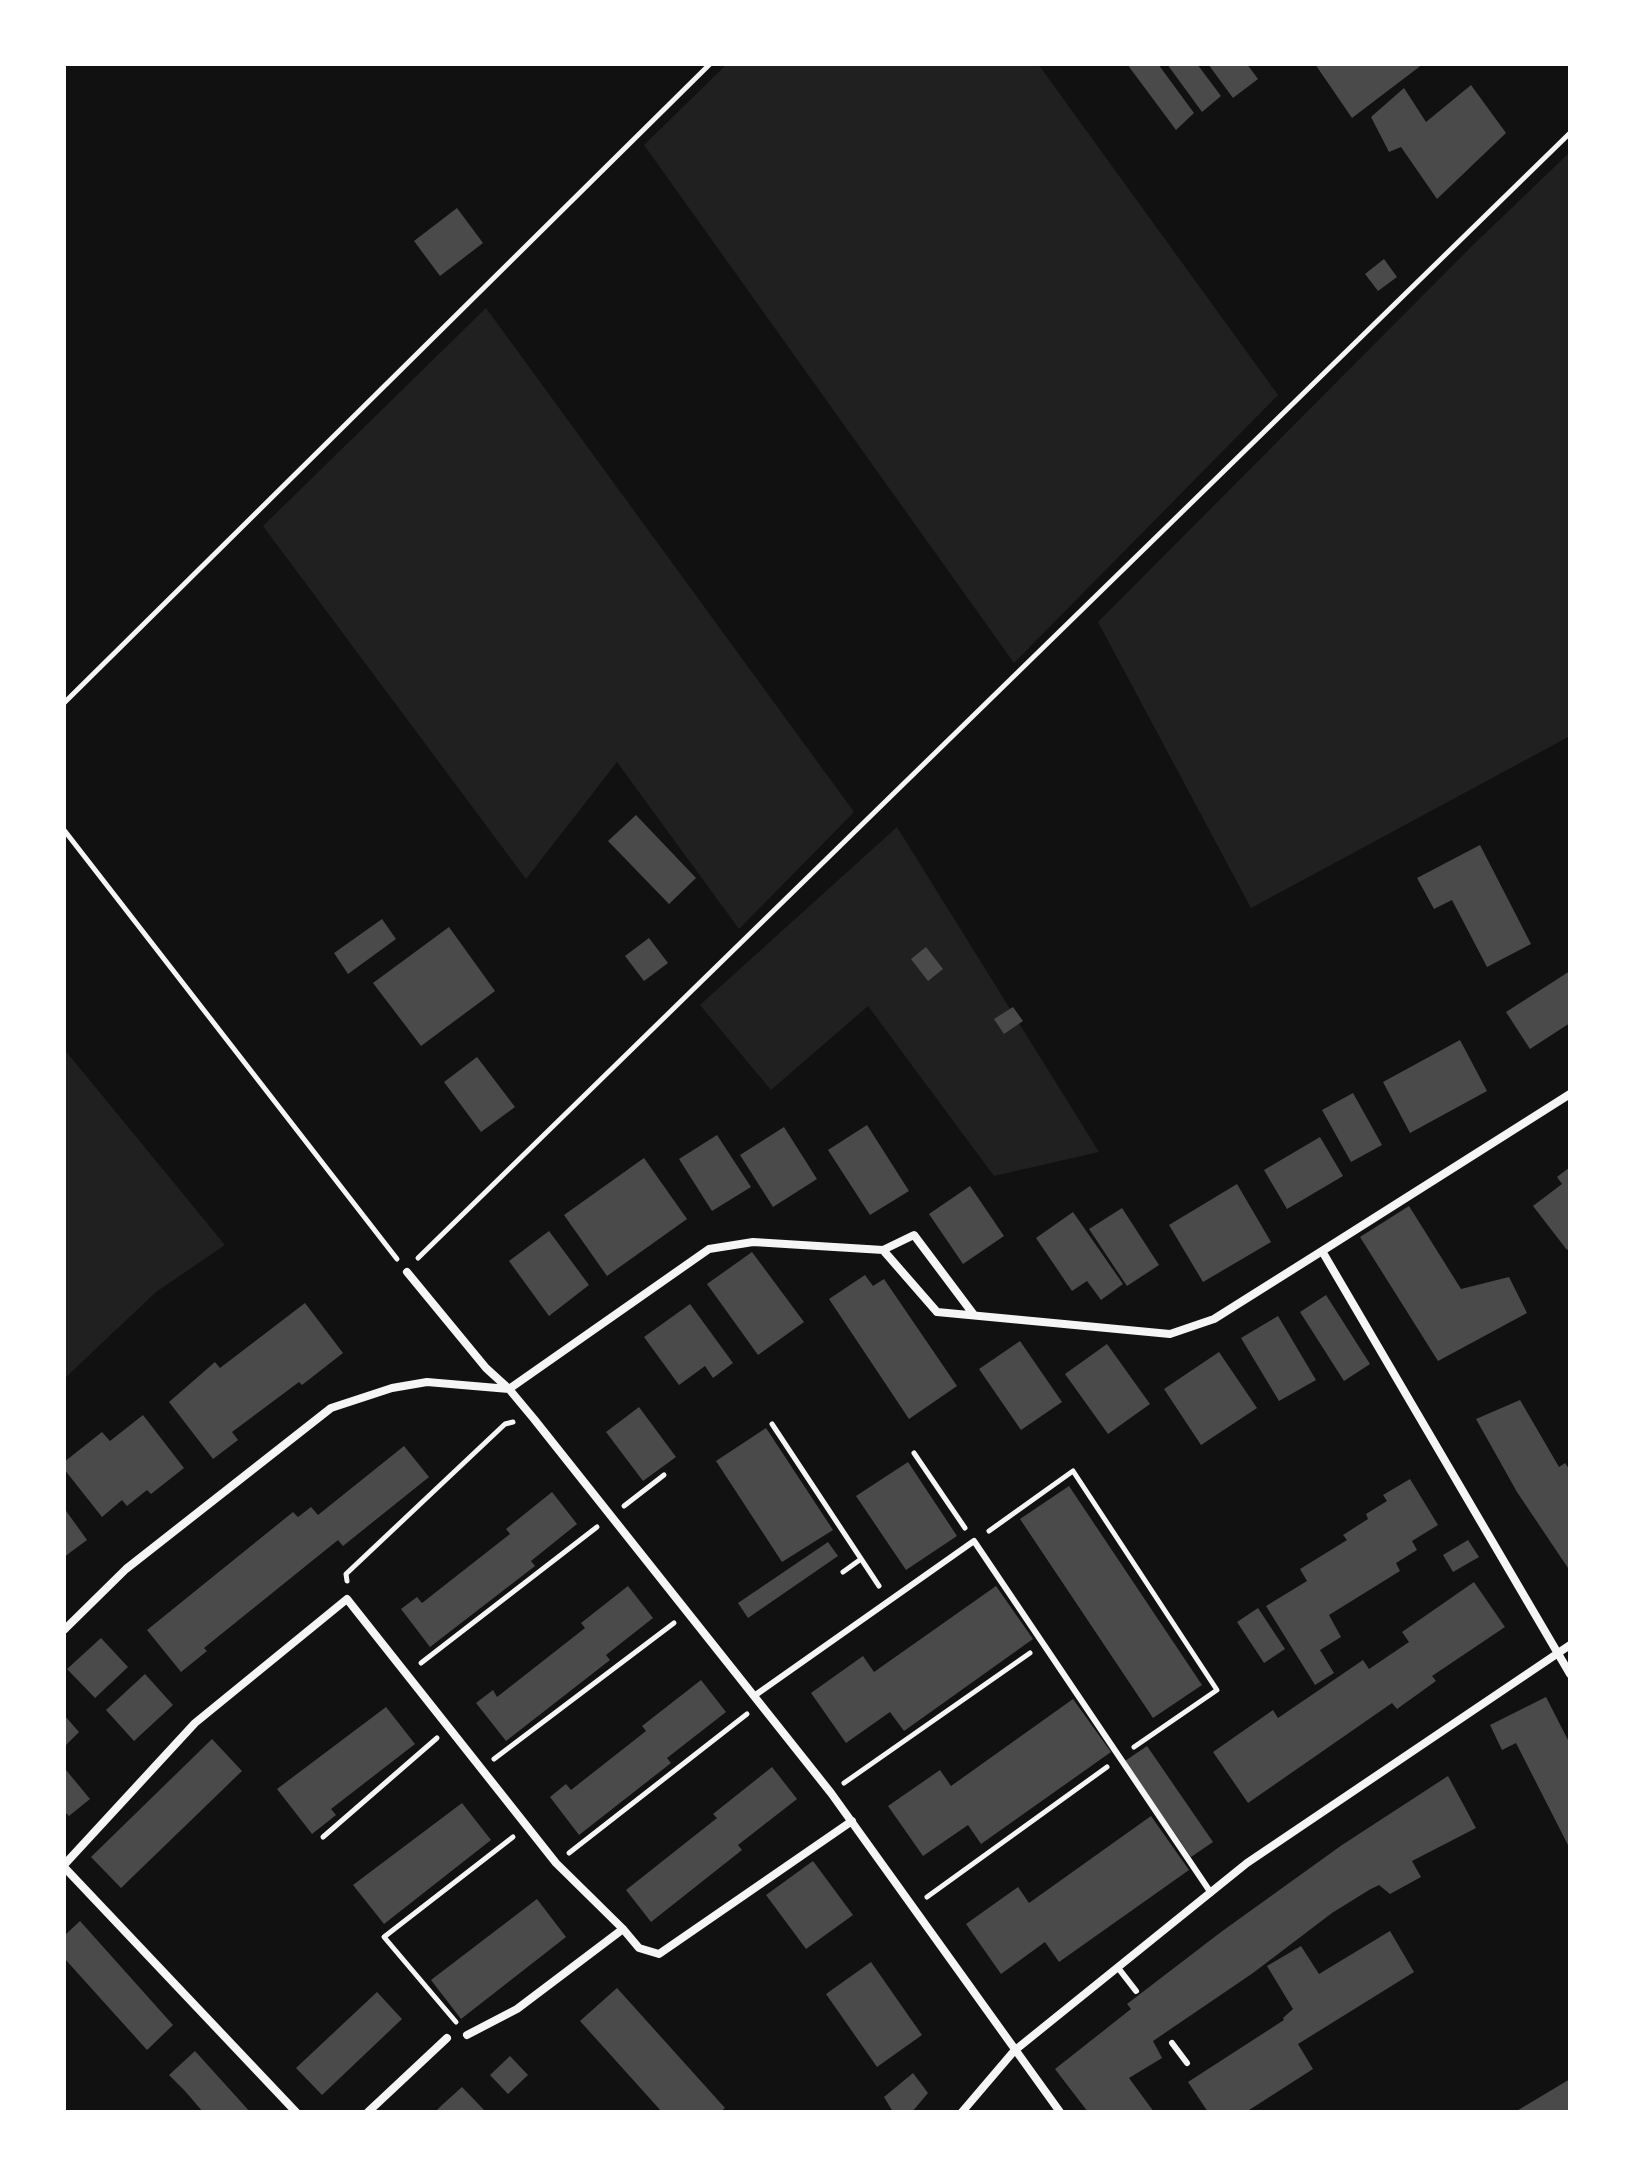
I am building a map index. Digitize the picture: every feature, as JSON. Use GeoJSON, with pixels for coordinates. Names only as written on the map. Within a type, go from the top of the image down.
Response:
{"type":"FeatureCollection","features":[{"type":"Feature","properties":{"kind":"street"},"geometry":{"type":"LineString","coordinates":[[883,1250],[937,1312],[1170,1334],[1214,1319],[1570,1094]]}},
{"type":"Feature","properties":{"kind":"street"},"geometry":{"type":"LineString","coordinates":[[64,1630],[126,1569],[331,1408],[392,1388],[427,1382],[509,1389],[709,1249],[753,1242],[883,1250],[914,1235],[974,1315]]}},
{"type":"Feature","properties":{"kind":"street"},"geometry":{"type":"LineString","coordinates":[[1322,1251],[1570,1674]]}},
{"type":"Feature","properties":{"kind":"street"},"geometry":{"type":"LineString","coordinates":[[407,1272],[486,1368],[534,1419],[831,1793],[1060,2112]]}},
{"type":"Feature","properties":{"kind":"street"},"geometry":{"type":"LineString","coordinates":[[296,2112],[64,1866],[195,1723],[347,1599],[556,1863],[639,1948],[659,1954],[852,1821]]}},
{"type":"Feature","properties":{"kind":"street"},"geometry":{"type":"LineString","coordinates":[[962,2112],[1014,2051],[1247,1863],[1570,1645]]}},
{"type":"Feature","properties":{"kind":"street"},"geometry":{"type":"LineString","coordinates":[[467,2035],[517,2009],[623,1929]]}},
{"type":"Feature","properties":{"kind":"street"},"geometry":{"type":"LineString","coordinates":[[368,2112],[447,2038]]}},
{"type":"Feature","properties":{"kind":"lane"},"geometry":{"type":"LineString","coordinates":[[757,1700],[974,1541],[1211,1893]]}},
{"type":"Feature","properties":{"kind":"lane"},"geometry":{"type":"LineString","coordinates":[[1119,1969],[1136,1991]]}},
{"type":"Feature","properties":{"kind":"lane"},"geometry":{"type":"LineString","coordinates":[[1172,2043],[1187,2063]]}},
{"type":"Feature","properties":{"kind":"path"},"geometry":{"type":"LineString","coordinates":[[64,703],[710,64]]}},
{"type":"Feature","properties":{"kind":"path"},"geometry":{"type":"LineString","coordinates":[[64,830],[407,1272],[1570,133]]}},
{"type":"Feature","properties":{"kind":"path"},"geometry":{"type":"LineString","coordinates":[[347,1599],[346,1574],[505,1424],[534,1419]]}},
{"type":"Feature","properties":{"kind":"path"},"geometry":{"type":"LineString","coordinates":[[772,1424],[889,1601]]}},
{"type":"Feature","properties":{"kind":"path"},"geometry":{"type":"LineString","coordinates":[[913,1908],[1217,1690],[1073,1471],[974,1541],[914,1453]]}},
{"type":"Feature","properties":{"kind":"path"},"geometry":{"type":"LineString","coordinates":[[407,1674],[664,1475]]}},
{"type":"Feature","properties":{"kind":"path"},"geometry":{"type":"LineString","coordinates":[[933,1498],[941,1492]]}},
{"type":"Feature","properties":{"kind":"path"},"geometry":{"type":"LineString","coordinates":[[843,1572],[861,1559]]}},
{"type":"Feature","properties":{"kind":"path"},"geometry":{"type":"LineString","coordinates":[[483,1768],[688,1613]]}},
{"type":"Feature","properties":{"kind":"path"},"geometry":{"type":"LineString","coordinates":[[831,1793],[1044,1644]]}},
{"type":"Feature","properties":{"kind":"path"},"geometry":{"type":"LineString","coordinates":[[556,1863],[757,1700]]}},
{"type":"Feature","properties":{"kind":"path"},"geometry":{"type":"LineString","coordinates":[[323,1837],[450,1727]]}},
{"type":"Feature","properties":{"kind":"path"},"geometry":{"type":"LineString","coordinates":[[467,2035],[384,1937],[526,1827]]}},
{"type":"Feature","properties":{"kind":"shaded area"},"geometry":{"type":"Polygon","coordinates":[[[727,64],[1038,64],[1278,395],[1014,663],[644,145],[727,64]]]}},
{"type":"Feature","properties":{"kind":"shaded area"},"geometry":{"type":"Polygon","coordinates":[[[1570,152],[1570,736],[1251,908],[1098,622],[1472,246],[1570,152]]]}},
{"type":"Feature","properties":{"kind":"shaded area"},"geometry":{"type":"Polygon","coordinates":[[[486,308],[854,812],[739,929],[617,762],[526,879],[263,526],[486,308]]]}},
{"type":"Feature","properties":{"kind":"shaded area"},"geometry":{"type":"Polygon","coordinates":[[[897,827],[1099,1152],[994,1176],[868,1006],[771,1090],[700,1005],[897,827]]]}},
{"type":"Feature","properties":{"kind":"shaded area"},"geometry":{"type":"Polygon","coordinates":[[[64,1049],[225,1245],[156,1292],[64,1379],[64,1049]]]}},
{"type":"Feature","properties":{"kind":"building"},"geometry":{"type":"Polygon","coordinates":[[[1127,64],[1158,64],[1194,113],[1176,130],[1127,64]]]}},
{"type":"Feature","properties":{"kind":"building"},"geometry":{"type":"Polygon","coordinates":[[[1167,64],[1197,64],[1221,96],[1202,112],[1167,64]]]}},
{"type":"Feature","properties":{"kind":"building"},"geometry":{"type":"Polygon","coordinates":[[[1208,64],[1247,64],[1258,79],[1233,98],[1208,64]]]}},
{"type":"Feature","properties":{"kind":"building"},"geometry":{"type":"Polygon","coordinates":[[[1315,64],[1423,64],[1352,118],[1315,64]]]}},
{"type":"Feature","properties":{"kind":"building"},"geometry":{"type":"Polygon","coordinates":[[[1471,85],[1506,133],[1437,199],[1401,147],[1389,152],[1371,117],[1404,88],[1426,122],[1471,85]]]}},
{"type":"Feature","properties":{"kind":"building"},"geometry":{"type":"Polygon","coordinates":[[[457,208],[483,243],[440,276],[414,241],[457,208]]]}},
{"type":"Feature","properties":{"kind":"building"},"geometry":{"type":"Polygon","coordinates":[[[1384,259],[1397,277],[1378,291],[1365,274],[1384,259]]]}},
{"type":"Feature","properties":{"kind":"building"},"geometry":{"type":"Polygon","coordinates":[[[636,815],[696,878],[669,904],[608,841],[636,815]]]}},
{"type":"Feature","properties":{"kind":"building"},"geometry":{"type":"Polygon","coordinates":[[[1480,845],[1531,944],[1487,967],[1452,900],[1434,909],[1417,878],[1480,845]]]}},
{"type":"Feature","properties":{"kind":"building"},"geometry":{"type":"Polygon","coordinates":[[[382,919],[396,939],[348,974],[334,953],[382,919]]]}},
{"type":"Feature","properties":{"kind":"building"},"geometry":{"type":"Polygon","coordinates":[[[449,927],[495,991],[421,1046],[373,983],[449,927]]]}},
{"type":"Feature","properties":{"kind":"building"},"geometry":{"type":"Polygon","coordinates":[[[649,938],[668,963],[644,981],[625,956],[649,938]]]}},
{"type":"Feature","properties":{"kind":"building"},"geometry":{"type":"Polygon","coordinates":[[[926,947],[943,969],[928,981],[911,959],[926,947]]]}},
{"type":"Feature","properties":{"kind":"building"},"geometry":{"type":"Polygon","coordinates":[[[1570,971],[1570,1023],[1530,1049],[1506,1012],[1570,971]]]}},
{"type":"Feature","properties":{"kind":"building"},"geometry":{"type":"Polygon","coordinates":[[[1013,1007],[1023,1021],[1004,1034],[994,1019],[1013,1007]]]}},
{"type":"Feature","properties":{"kind":"building"},"geometry":{"type":"Polygon","coordinates":[[[1460,1040],[1487,1091],[1410,1133],[1383,1082],[1460,1040]]]}},
{"type":"Feature","properties":{"kind":"building"},"geometry":{"type":"Polygon","coordinates":[[[477,1057],[515,1107],[481,1132],[444,1082],[477,1057]]]}},
{"type":"Feature","properties":{"kind":"building"},"geometry":{"type":"Polygon","coordinates":[[[1353,1093],[1382,1145],[1351,1162],[1322,1110],[1353,1093]]]}},
{"type":"Feature","properties":{"kind":"building"},"geometry":{"type":"Polygon","coordinates":[[[867,1125],[909,1191],[870,1215],[828,1150],[867,1125]]]}},
{"type":"Feature","properties":{"kind":"building"},"geometry":{"type":"Polygon","coordinates":[[[784,1127],[817,1179],[773,1207],[740,1155],[784,1127]]]}},
{"type":"Feature","properties":{"kind":"building"},"geometry":{"type":"Polygon","coordinates":[[[717,1135],[751,1187],[712,1211],[679,1159],[717,1135]]]}},
{"type":"Feature","properties":{"kind":"building"},"geometry":{"type":"Polygon","coordinates":[[[1320,1137],[1343,1176],[1287,1209],[1264,1170],[1320,1137]]]}},
{"type":"Feature","properties":{"kind":"building"},"geometry":{"type":"Polygon","coordinates":[[[644,1158],[687,1219],[607,1276],[564,1215],[644,1158]]]}},
{"type":"Feature","properties":{"kind":"building"},"geometry":{"type":"Polygon","coordinates":[[[1570,1167],[1570,1247],[1567,1250],[1533,1206],[1562,1184],[1557,1177],[1570,1167]]]}},
{"type":"Feature","properties":{"kind":"building"},"geometry":{"type":"Polygon","coordinates":[[[1237,1184],[1271,1242],[1203,1282],[1169,1225],[1237,1184]]]}},
{"type":"Feature","properties":{"kind":"building"},"geometry":{"type":"Polygon","coordinates":[[[970,1186],[1004,1236],[963,1264],[929,1214],[970,1186]]]}},
{"type":"Feature","properties":{"kind":"building"},"geometry":{"type":"Polygon","coordinates":[[[1409,1206],[1461,1289],[1509,1277],[1527,1313],[1438,1361],[1360,1237],[1409,1206]]]}},
{"type":"Feature","properties":{"kind":"building"},"geometry":{"type":"Polygon","coordinates":[[[1122,1208],[1159,1265],[1127,1286],[1089,1229],[1122,1208]]]}},
{"type":"Feature","properties":{"kind":"building"},"geometry":{"type":"Polygon","coordinates":[[[1073,1212],[1123,1284],[1101,1300],[1087,1281],[1072,1291],[1036,1238],[1073,1212]]]}},
{"type":"Feature","properties":{"kind":"building"},"geometry":{"type":"Polygon","coordinates":[[[549,1231],[589,1285],[549,1316],[509,1261],[549,1231]]]}},
{"type":"Feature","properties":{"kind":"building"},"geometry":{"type":"Polygon","coordinates":[[[752,1252],[804,1322],[758,1355],[707,1284],[752,1252]]]}},
{"type":"Feature","properties":{"kind":"building"},"geometry":{"type":"Polygon","coordinates":[[[865,1275],[873,1286],[884,1279],[957,1386],[909,1419],[829,1299],[865,1275]]]}},
{"type":"Feature","properties":{"kind":"building"},"geometry":{"type":"Polygon","coordinates":[[[1326,1295],[1370,1364],[1344,1381],[1300,1312],[1326,1295]]]}},
{"type":"Feature","properties":{"kind":"building"},"geometry":{"type":"Polygon","coordinates":[[[305,1303],[343,1353],[232,1432],[238,1440],[213,1459],[169,1402],[215,1362],[220,1368],[305,1303]]]}},
{"type":"Feature","properties":{"kind":"building"},"geometry":{"type":"Polygon","coordinates":[[[690,1304],[733,1363],[713,1378],[705,1366],[679,1385],[644,1337],[690,1304]]]}},
{"type":"Feature","properties":{"kind":"building"},"geometry":{"type":"Polygon","coordinates":[[[1278,1316],[1316,1380],[1279,1401],[1241,1338],[1278,1316]]]}},
{"type":"Feature","properties":{"kind":"building"},"geometry":{"type":"Polygon","coordinates":[[[1020,1341],[1062,1402],[1021,1430],[979,1369],[1020,1341]]]}},
{"type":"Feature","properties":{"kind":"building"},"geometry":{"type":"Polygon","coordinates":[[[1107,1344],[1150,1404],[1108,1434],[1065,1374],[1107,1344]]]}},
{"type":"Feature","properties":{"kind":"building"},"geometry":{"type":"Polygon","coordinates":[[[1219,1352],[1257,1408],[1201,1445],[1164,1389],[1219,1352]]]}},
{"type":"Feature","properties":{"kind":"building"},"geometry":{"type":"Polygon","coordinates":[[[1520,1400],[1559,1467],[1565,1463],[1570,1470],[1570,1571],[1517,1492],[1476,1419],[1520,1400]]]}},
{"type":"Feature","properties":{"kind":"building"},"geometry":{"type":"Polygon","coordinates":[[[639,1407],[676,1457],[643,1481],[606,1432],[639,1407]]]}},
{"type":"Feature","properties":{"kind":"building"},"geometry":{"type":"Polygon","coordinates":[[[143,1415],[184,1468],[151,1494],[147,1490],[127,1506],[122,1500],[102,1517],[64,1469],[64,1462],[102,1432],[110,1441],[143,1415]]]}},
{"type":"Feature","properties":{"kind":"building"},"geometry":{"type":"Polygon","coordinates":[[[766,1428],[833,1530],[782,1562],[716,1461],[766,1428]]]}},
{"type":"Feature","properties":{"kind":"building"},"geometry":{"type":"Polygon","coordinates":[[[404,1446],[429,1477],[343,1546],[338,1540],[204,1648],[207,1651],[181,1672],[147,1630],[293,1512],[298,1517],[311,1507],[318,1515],[404,1446]]]}},
{"type":"Feature","properties":{"kind":"building"},"geometry":{"type":"Polygon","coordinates":[[[908,1462],[957,1536],[906,1570],[856,1496],[908,1462]]]}},
{"type":"Feature","properties":{"kind":"building"},"geometry":{"type":"Polygon","coordinates":[[[1410,1479],[1438,1525],[1412,1541],[1417,1550],[1396,1563],[1400,1571],[1329,1615],[1341,1637],[1320,1650],[1334,1673],[1315,1685],[1266,1606],[1307,1581],[1300,1569],[1347,1540],[1343,1535],[1368,1519],[1366,1514],[1387,1501],[1383,1495],[1410,1479]]]}},
{"type":"Feature","properties":{"kind":"building"},"geometry":{"type":"Polygon","coordinates":[[[1069,1486],[1202,1685],[1153,1718],[1020,1519],[1069,1486]]]}},
{"type":"Feature","properties":{"kind":"building"},"geometry":{"type":"Polygon","coordinates":[[[552,1492],[577,1524],[531,1561],[535,1566],[430,1647],[401,1609],[417,1597],[422,1603],[510,1534],[506,1529],[552,1492]]]}},
{"type":"Feature","properties":{"kind":"building"},"geometry":{"type":"Polygon","coordinates":[[[64,1508],[87,1540],[64,1557],[64,1508]]]}},
{"type":"Feature","properties":{"kind":"building"},"geometry":{"type":"Polygon","coordinates":[[[1468,1540],[1479,1557],[1453,1572],[1443,1555],[1468,1540]]]}},
{"type":"Feature","properties":{"kind":"building"},"geometry":{"type":"Polygon","coordinates":[[[828,1542],[838,1556],[748,1618],[738,1603],[828,1542]]]}},
{"type":"Feature","properties":{"kind":"building"},"geometry":{"type":"Polygon","coordinates":[[[1474,1582],[1505,1627],[1432,1676],[1436,1681],[1397,1709],[1392,1703],[1248,1803],[1213,1752],[1273,1710],[1278,1718],[1363,1660],[1369,1669],[1409,1642],[1402,1632],[1474,1582]]]}},
{"type":"Feature","properties":{"kind":"building"},"geometry":{"type":"Polygon","coordinates":[[[628,1586],[653,1618],[606,1655],[610,1660],[506,1741],[476,1703],[493,1690],[497,1697],[585,1628],[581,1623],[628,1586]]]}},
{"type":"Feature","properties":{"kind":"building"},"geometry":{"type":"Polygon","coordinates":[[[996,1586],[1033,1639],[904,1731],[890,1712],[846,1743],[811,1693],[863,1656],[874,1672],[996,1586]]]}},
{"type":"Feature","properties":{"kind":"building"},"geometry":{"type":"Polygon","coordinates":[[[1258,1608],[1285,1649],[1264,1663],[1237,1622],[1258,1608]]]}},
{"type":"Feature","properties":{"kind":"building"},"geometry":{"type":"Polygon","coordinates":[[[101,1638],[128,1667],[95,1698],[67,1669],[101,1638]]]}},
{"type":"Feature","properties":{"kind":"building"},"geometry":{"type":"Polygon","coordinates":[[[145,1674],[173,1705],[134,1741],[106,1710],[145,1674]]]}},
{"type":"Feature","properties":{"kind":"building"},"geometry":{"type":"Polygon","coordinates":[[[701,1680],[726,1712],[667,1758],[671,1763],[579,1835],[550,1797],[566,1784],[571,1790],[646,1731],[642,1726],[701,1680]]]}},
{"type":"Feature","properties":{"kind":"building"},"geometry":{"type":"Polygon","coordinates":[[[1546,1697],[1570,1744],[1570,1849],[1516,1743],[1502,1750],[1490,1725],[1546,1697]]]}},
{"type":"Feature","properties":{"kind":"building"},"geometry":{"type":"Polygon","coordinates":[[[1073,1699],[1111,1752],[981,1844],[968,1825],[923,1856],[888,1806],[940,1770],[951,1786],[1073,1699]]]}},
{"type":"Feature","properties":{"kind":"building"},"geometry":{"type":"Polygon","coordinates":[[[386,1707],[415,1744],[331,1809],[336,1815],[312,1834],[277,1789],[386,1707]]]}},
{"type":"Feature","properties":{"kind":"building"},"geometry":{"type":"Polygon","coordinates":[[[64,1715],[79,1732],[64,1747],[64,1715]]]}},
{"type":"Feature","properties":{"kind":"building"},"geometry":{"type":"Polygon","coordinates":[[[212,1739],[242,1771],[121,1888],[91,1857],[212,1739]]]}},
{"type":"Feature","properties":{"kind":"building"},"geometry":{"type":"Polygon","coordinates":[[[1147,1746],[1213,1842],[1191,1857],[1125,1761],[1147,1746]]]}},
{"type":"Feature","properties":{"kind":"building"},"geometry":{"type":"Polygon","coordinates":[[[772,1767],[797,1799],[738,1845],[742,1850],[651,1922],[626,1890],[717,1818],[713,1814],[772,1767]]]}},
{"type":"Feature","properties":{"kind":"building"},"geometry":{"type":"Polygon","coordinates":[[[66,1770],[90,1799],[69,1816],[64,1811],[66,1770]]]}},
{"type":"Feature","properties":{"kind":"building"},"geometry":{"type":"Polygon","coordinates":[[[1448,1776],[1476,1828],[1412,1861],[1421,1877],[1390,1894],[1379,1885],[1369,1890],[1153,2041],[1162,2058],[1129,2078],[1154,2112],[1088,2112],[1055,2069],[1131,2009],[1127,2004],[1221,1932],[1342,1845],[1448,1776]]]}},
{"type":"Feature","properties":{"kind":"building"},"geometry":{"type":"Polygon","coordinates":[[[462,1803],[491,1840],[384,1924],[353,1885],[462,1803]]]}},
{"type":"Feature","properties":{"kind":"building"},"geometry":{"type":"Polygon","coordinates":[[[1151,1816],[1189,1870],[1059,1962],[1045,1942],[1001,1974],[966,1924],[1018,1887],[1029,1903],[1151,1816]]]}},
{"type":"Feature","properties":{"kind":"building"},"geometry":{"type":"Polygon","coordinates":[[[813,1861],[853,1915],[806,1949],[766,1895],[813,1861]]]}},
{"type":"Feature","properties":{"kind":"building"},"geometry":{"type":"Polygon","coordinates":[[[537,1899],[566,1937],[461,2019],[431,1980],[537,1899]]]}},
{"type":"Feature","properties":{"kind":"building"},"geometry":{"type":"Polygon","coordinates":[[[80,1921],[173,2025],[147,2050],[64,1958],[64,1936],[80,1921]]]}},
{"type":"Feature","properties":{"kind":"building"},"geometry":{"type":"Polygon","coordinates":[[[1390,1931],[1414,1972],[1298,2044],[1313,2069],[1246,2112],[1208,2112],[1188,2082],[1284,2020],[1293,2009],[1267,1966],[1301,1946],[1319,1974],[1390,1931]]]}},
{"type":"Feature","properties":{"kind":"building"},"geometry":{"type":"Polygon","coordinates":[[[871,1962],[922,2035],[877,2067],[826,1994],[871,1962]]]}},
{"type":"Feature","properties":{"kind":"building"},"geometry":{"type":"Polygon","coordinates":[[[617,1988],[725,2108],[720,2112],[662,2112],[580,2021],[617,1988]]]}},
{"type":"Feature","properties":{"kind":"building"},"geometry":{"type":"Polygon","coordinates":[[[377,1992],[402,2019],[322,2095],[296,2068],[377,1992]]]}},
{"type":"Feature","properties":{"kind":"building"},"geometry":{"type":"Polygon","coordinates":[[[195,2051],[250,2112],[203,2112],[169,2075],[195,2051]]]}},
{"type":"Feature","properties":{"kind":"building"},"geometry":{"type":"Polygon","coordinates":[[[510,2056],[528,2075],[508,2094],[490,2075],[510,2056]]]}},
{"type":"Feature","properties":{"kind":"building"},"geometry":{"type":"Polygon","coordinates":[[[913,2073],[928,2093],[912,2112],[893,2112],[884,2097],[913,2073]]]}},
{"type":"Feature","properties":{"kind":"building"},"geometry":{"type":"Polygon","coordinates":[[[1570,2079],[1570,2112],[1515,2112],[1570,2079]]]}},
{"type":"Feature","properties":{"kind":"building"},"geometry":{"type":"Polygon","coordinates":[[[462,2087],[486,2112],[435,2112],[442,2105],[462,2087]]]}}]}
